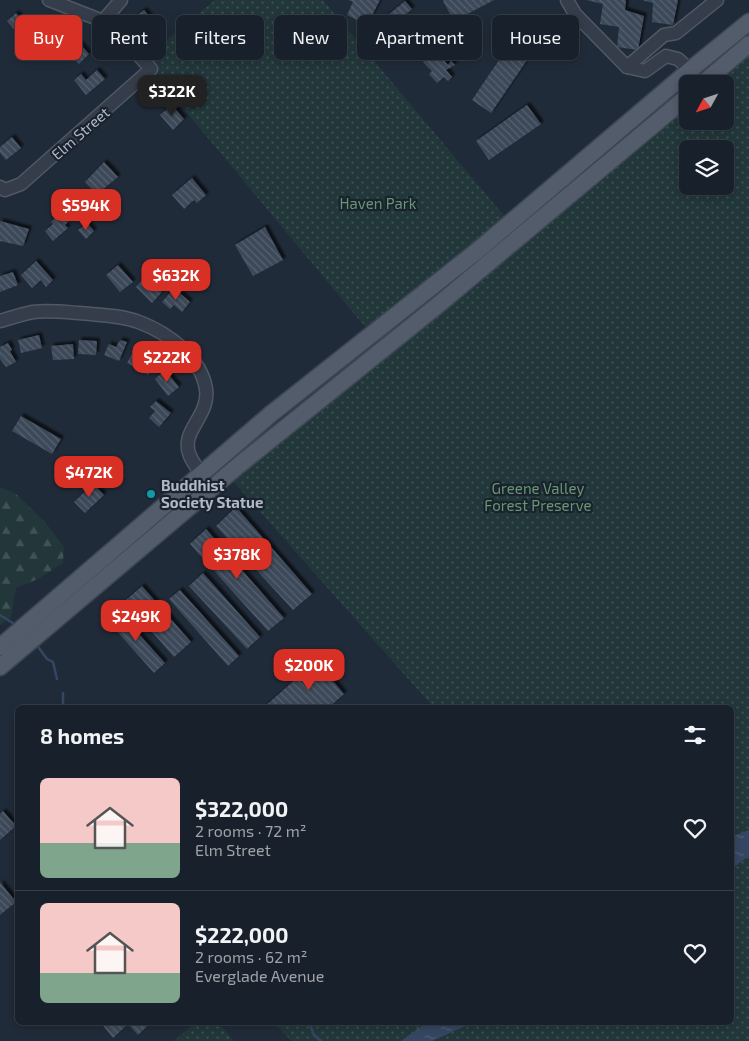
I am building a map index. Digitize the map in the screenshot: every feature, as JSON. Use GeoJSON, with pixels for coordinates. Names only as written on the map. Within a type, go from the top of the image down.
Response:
{"type":"FeatureCollection","features":[{"type":"Feature","properties":{"kind":"main road"},"geometry":{"type":"LineString","coordinates":[[0,647],[271,414],[477,251],[749,22]]}},
{"type":"Feature","properties":{"kind":"main road"},"geometry":{"type":"LineString","coordinates":[[713,75],[749,44]]}},
{"type":"Feature","properties":{"kind":"main road"},"geometry":{"type":"LineString","coordinates":[[0,668],[213,487],[438,305],[679,104]]}},
{"type":"Feature","properties":{"kind":"street"},"geometry":{"type":"LineString","coordinates":[[49,0],[92,17]]}},
{"type":"Feature","properties":{"kind":"street"},"geometry":{"type":"LineString","coordinates":[[108,15],[121,0]]}},
{"type":"Feature","properties":{"kind":"street"},"geometry":{"type":"LineString","coordinates":[[567,0],[575,14],[627,67],[645,71],[666,56],[678,59],[690,70]]}},
{"type":"Feature","properties":{"kind":"street"},"geometry":{"type":"LineString","coordinates":[[627,67],[664,35],[676,34],[717,0]]}},
{"type":"Feature","properties":{"kind":"street","name":"Elm Street"},"geometry":{"type":"LineString","coordinates":[[2,189],[21,184],[151,69],[143,60]]}},
{"type":"Feature","properties":{"kind":"street"},"geometry":{"type":"LineString","coordinates":[[0,321],[34,312],[103,315],[139,322],[172,341],[195,362],[203,377],[207,401],[205,410],[190,433],[187,447],[191,458],[213,487]]}},
{"type":"Feature","properties":{"kind":"green space","name":"Haven Park"},"geometry":{"type":"Polygon","coordinates":[[[215,0],[323,0],[336,15],[274,15],[274,60],[347,60],[347,29],[357,41],[357,60],[373,60],[506,218],[366,328],[143,60],[166,60],[166,41],[176,32],[176,60],[264,60],[264,15],[197,15],[215,0]]]}},
{"type":"Feature","properties":{"kind":"green space","name":"Greene Valley Forest Preserve"},"geometry":{"type":"Polygon","coordinates":[[[749,47],[749,1041],[291,1041],[277,1025],[734,1025],[734,705],[431,705],[232,480],[679,106],[679,130],[734,130],[734,75],[716,75],[749,47]]]}},
{"type":"Feature","properties":{"kind":"green space"},"geometry":{"type":"Polygon","coordinates":[[[0,487],[16,494],[45,522],[64,547],[63,563],[38,579],[16,588],[11,617],[0,625],[0,487]]]}},
{"type":"Feature","properties":{"kind":"green space"},"geometry":{"type":"Polygon","coordinates":[[[193,1025],[221,1025],[234,1041],[174,1041],[193,1025]]]}},
{"type":"Feature","properties":{"kind":"water"},"geometry":{"type":"Polygon","coordinates":[[[749,830],[749,856],[734,867],[734,836],[749,830]]]}},
{"type":"Feature","properties":{"kind":"water"},"geometry":{"type":"Polygon","coordinates":[[[423,1025],[468,1025],[432,1041],[401,1041],[423,1025]]]}},
{"type":"Feature","properties":{"kind":"building"},"geometry":{"type":"Polygon","coordinates":[[[348,0],[380,0],[372,15],[357,15],[357,20],[347,15],[353,2],[348,0]]]}},
{"type":"Feature","properties":{"kind":"building"},"geometry":{"type":"Polygon","coordinates":[[[444,0],[494,0],[465,15],[451,15],[444,0]]]}},
{"type":"Feature","properties":{"kind":"building"},"geometry":{"type":"Polygon","coordinates":[[[586,0],[626,0],[625,10],[644,16],[638,50],[617,47],[619,27],[600,24],[603,4],[586,0]]]}},
{"type":"Feature","properties":{"kind":"building"},"geometry":{"type":"Polygon","coordinates":[[[642,0],[678,0],[673,25],[652,22],[653,3],[642,0]]]}},
{"type":"Feature","properties":{"kind":"building"},"geometry":{"type":"Polygon","coordinates":[[[405,1],[412,9],[405,15],[388,15],[405,1]]]}},
{"type":"Feature","properties":{"kind":"building"},"geometry":{"type":"Polygon","coordinates":[[[144,10],[148,15],[138,15],[144,10]]]}},
{"type":"Feature","properties":{"kind":"building"},"geometry":{"type":"Polygon","coordinates":[[[16,13],[18,15],[15,15],[15,30],[7,21],[16,13]]]}},
{"type":"Feature","properties":{"kind":"building"},"geometry":{"type":"Polygon","coordinates":[[[82,46],[89,54],[79,64],[75,60],[82,60],[82,46]]]}},
{"type":"Feature","properties":{"kind":"building"},"geometry":{"type":"Polygon","coordinates":[[[425,60],[444,60],[448,65],[451,61],[455,65],[446,70],[452,77],[448,81],[444,77],[437,83],[429,74],[432,71],[423,62],[425,60]]]}},
{"type":"Feature","properties":{"kind":"building"},"geometry":{"type":"Polygon","coordinates":[[[499,60],[527,60],[491,113],[472,100],[499,60]]]}},
{"type":"Feature","properties":{"kind":"building"},"geometry":{"type":"Polygon","coordinates":[[[97,70],[105,79],[86,95],[74,80],[81,74],[86,80],[97,70]]]}},
{"type":"Feature","properties":{"kind":"building"},"geometry":{"type":"Polygon","coordinates":[[[172,105],[184,119],[173,130],[160,115],[172,105]]]}},
{"type":"Feature","properties":{"kind":"building"},"geometry":{"type":"Polygon","coordinates":[[[527,105],[541,124],[489,160],[476,141],[527,105]]]}},
{"type":"Feature","properties":{"kind":"building"},"geometry":{"type":"Polygon","coordinates":[[[12,137],[21,148],[6,160],[0,153],[0,147],[12,137]]]}},
{"type":"Feature","properties":{"kind":"building"},"geometry":{"type":"Polygon","coordinates":[[[104,162],[118,177],[97,194],[85,182],[104,162]]]}},
{"type":"Feature","properties":{"kind":"building"},"geometry":{"type":"Polygon","coordinates":[[[192,178],[206,195],[197,203],[194,200],[184,209],[172,195],[192,178]]]}},
{"type":"Feature","properties":{"kind":"building"},"geometry":{"type":"Polygon","coordinates":[[[62,212],[69,221],[65,225],[68,228],[53,241],[45,231],[53,224],[51,222],[62,212]]]}},
{"type":"Feature","properties":{"kind":"building"},"geometry":{"type":"Polygon","coordinates":[[[0,221],[29,229],[23,246],[0,241],[0,221]]]}},
{"type":"Feature","properties":{"kind":"building"},"geometry":{"type":"Polygon","coordinates":[[[87,223],[94,231],[86,239],[78,230],[87,223]]]}},
{"type":"Feature","properties":{"kind":"building"},"geometry":{"type":"Polygon","coordinates":[[[265,227],[283,260],[253,276],[235,245],[265,227]]]}},
{"type":"Feature","properties":{"kind":"building"},"geometry":{"type":"Polygon","coordinates":[[[36,261],[53,280],[46,287],[41,280],[32,288],[21,275],[36,261]]]}},
{"type":"Feature","properties":{"kind":"building"},"geometry":{"type":"Polygon","coordinates":[[[118,265],[133,282],[120,292],[106,275],[118,265]]]}},
{"type":"Feature","properties":{"kind":"building"},"geometry":{"type":"Polygon","coordinates":[[[13,272],[18,285],[0,292],[0,276],[13,272]]]}},
{"type":"Feature","properties":{"kind":"building"},"geometry":{"type":"Polygon","coordinates":[[[143,279],[146,282],[149,279],[162,292],[152,303],[136,287],[143,279]]]}},
{"type":"Feature","properties":{"kind":"building"},"geometry":{"type":"Polygon","coordinates":[[[174,288],[190,302],[182,312],[174,305],[170,309],[162,302],[174,288]]]}},
{"type":"Feature","properties":{"kind":"building"},"geometry":{"type":"Polygon","coordinates":[[[39,335],[42,348],[21,353],[18,340],[39,335]]]}},
{"type":"Feature","properties":{"kind":"building"},"geometry":{"type":"Polygon","coordinates":[[[79,340],[97,341],[96,355],[78,354],[79,340]]]}},
{"type":"Feature","properties":{"kind":"building"},"geometry":{"type":"Polygon","coordinates":[[[120,340],[127,342],[119,361],[104,355],[109,344],[116,347],[120,340]]]}},
{"type":"Feature","properties":{"kind":"building"},"geometry":{"type":"Polygon","coordinates":[[[8,343],[16,362],[6,367],[0,359],[0,347],[8,343]]]}},
{"type":"Feature","properties":{"kind":"building"},"geometry":{"type":"Polygon","coordinates":[[[73,344],[74,359],[53,360],[51,346],[73,344]]]}},
{"type":"Feature","properties":{"kind":"building"},"geometry":{"type":"Polygon","coordinates":[[[133,352],[155,363],[148,375],[127,363],[133,352]]]}},
{"type":"Feature","properties":{"kind":"building"},"geometry":{"type":"Polygon","coordinates":[[[165,370],[179,387],[168,396],[155,379],[165,370]]]}},
{"type":"Feature","properties":{"kind":"building"},"geometry":{"type":"Polygon","coordinates":[[[156,401],[171,413],[159,427],[149,418],[155,411],[150,407],[156,401]]]}},
{"type":"Feature","properties":{"kind":"building"},"geometry":{"type":"Polygon","coordinates":[[[21,416],[61,439],[52,454],[12,431],[21,416]]]}},
{"type":"Feature","properties":{"kind":"building"},"geometry":{"type":"Polygon","coordinates":[[[93,484],[104,495],[85,513],[74,502],[93,484]]]}},
{"type":"Feature","properties":{"kind":"building"},"geometry":{"type":"Polygon","coordinates":[[[236,507],[312,594],[293,610],[216,526],[236,507]]]}},
{"type":"Feature","properties":{"kind":"building"},"geometry":{"type":"Polygon","coordinates":[[[206,529],[284,618],[268,631],[190,544],[206,529]]]}},
{"type":"Feature","properties":{"kind":"building"},"geometry":{"type":"Polygon","coordinates":[[[203,573],[260,637],[247,649],[189,586],[203,573]]]}},
{"type":"Feature","properties":{"kind":"building"},"geometry":{"type":"Polygon","coordinates":[[[142,586],[191,642],[174,657],[125,601],[142,586]]]}},
{"type":"Feature","properties":{"kind":"building"},"geometry":{"type":"Polygon","coordinates":[[[180,590],[239,656],[228,666],[169,599],[180,590]]]}},
{"type":"Feature","properties":{"kind":"building"},"geometry":{"type":"Polygon","coordinates":[[[117,610],[165,663],[154,673],[107,620],[117,610]]]}},
{"type":"Feature","properties":{"kind":"building"},"geometry":{"type":"Polygon","coordinates":[[[316,661],[344,694],[331,705],[266,705],[316,661]]]}},
{"type":"Feature","properties":{"kind":"building"},"geometry":{"type":"Polygon","coordinates":[[[3,811],[15,827],[0,840],[0,814],[3,811]]]}},
{"type":"Feature","properties":{"kind":"building"},"geometry":{"type":"Polygon","coordinates":[[[0,882],[15,903],[0,915],[0,882]]]}},
{"type":"Feature","properties":{"kind":"building"},"geometry":{"type":"Polygon","coordinates":[[[102,1025],[127,1025],[113,1038],[102,1025]]]}},
{"type":"Feature","properties":{"kind":"building"},"geometry":{"type":"Polygon","coordinates":[[[129,1025],[149,1025],[138,1035],[129,1025]]]}},
{"type":"Feature","properties":{"kind":"waterway"},"geometry":{"type":"LineString","coordinates":[[0,615],[16,625]]}},
{"type":"Feature","properties":{"kind":"waterway"},"geometry":{"type":"LineString","coordinates":[[36,644],[47,659],[53,662]]}},
{"type":"Feature","properties":{"kind":"waterway"},"geometry":{"type":"LineString","coordinates":[[53,662],[57,679]]}},
{"type":"Feature","properties":{"kind":"waterway"},"geometry":{"type":"LineString","coordinates":[[63,693],[63,705]]}},
{"type":"Feature","properties":{"kind":"waterway"},"geometry":{"type":"LineString","coordinates":[[310,1025],[314,1035],[321,1041]]}},
{"type":"Feature","properties":{"kind":"place","name":"Buddhist Society Statue"},"geometry":{"type":"Point","coordinates":[151,494]}}]}
